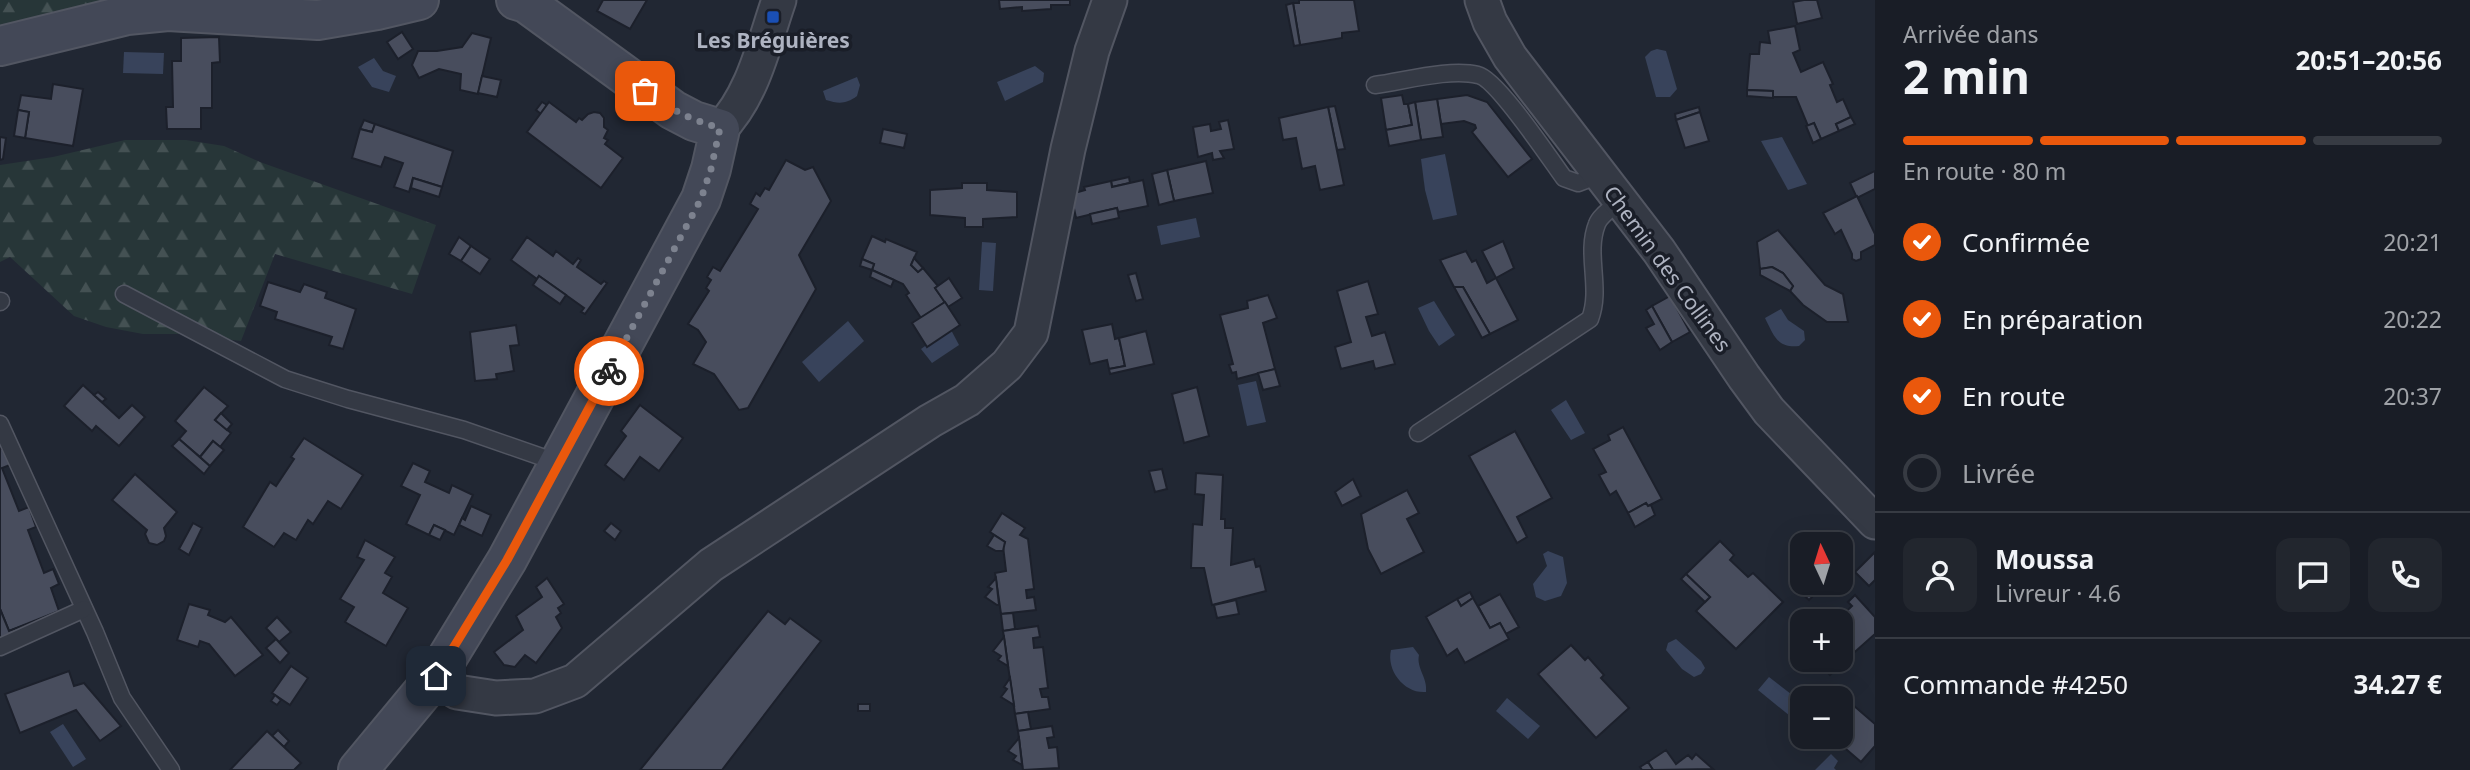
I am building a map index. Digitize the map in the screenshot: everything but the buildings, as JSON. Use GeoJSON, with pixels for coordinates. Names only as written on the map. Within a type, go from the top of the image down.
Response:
{"type":"FeatureCollection","features":[{"type":"Feature","properties":{"kind":"street"},"geometry":{"type":"LineString","coordinates":[[0,47],[127,15],[169,11],[318,20],[419,0]]}},
{"type":"Feature","properties":{"kind":"street"},"geometry":{"type":"LineString","coordinates":[[516,0],[526,3],[673,110],[694,121],[720,128]]}},
{"type":"Feature","properties":{"kind":"street"},"geometry":{"type":"LineString","coordinates":[[358,770],[436,676],[507,560],[701,199],[720,128],[734,114],[746,89],[779,0]]}},
{"type":"Feature","properties":{"kind":"street"},"geometry":{"type":"LineString","coordinates":[[436,676],[457,692],[496,698],[535,696],[575,681],[711,565],[930,421],[967,400],[1007,365],[1031,333],[1068,149],[1092,51],[1110,0]]}},
{"type":"Feature","properties":{"kind":"street","name":"Chemin des Collines"},"geometry":{"type":"LineString","coordinates":[[1482,0],[1490,22],[1510,57],[1659,251],[1769,411],[1875,522]]}},
{"type":"Feature","properties":{"kind":"lane"},"geometry":{"type":"LineString","coordinates":[[1376,85],[1458,73],[1481,75],[1498,90],[1564,178],[1578,183],[1599,174]]}},
{"type":"Feature","properties":{"kind":"lane"},"geometry":{"type":"LineString","coordinates":[[1418,433],[1590,318],[1595,304],[1593,249],[1597,222],[1621,200]]}},
{"type":"Feature","properties":{"kind":"lane"},"geometry":{"type":"LineString","coordinates":[[124,295],[285,379],[464,430],[559,463]]}},
{"type":"Feature","properties":{"kind":"lane"},"geometry":{"type":"LineString","coordinates":[[0,424],[122,698],[171,770]]}},
{"type":"Feature","properties":{"kind":"lane"},"geometry":{"type":"LineString","coordinates":[[0,648],[84,609]]}},
{"type":"Feature","properties":{"kind":"green space"},"geometry":{"type":"Polygon","coordinates":[[[0,0],[145,0],[0,30],[0,0]]]}},
{"type":"Feature","properties":{"kind":"green space"},"geometry":{"type":"Polygon","coordinates":[[[125,140],[186,140],[224,146],[260,162],[436,225],[412,294],[275,254],[241,341],[184,334],[143,334],[106,327],[74,316],[10,257],[0,262],[0,165],[53,157],[125,140]]]}},
{"type":"Feature","properties":{"kind":"water"},"geometry":{"type":"Polygon","coordinates":[[[1657,49],[1666,51],[1677,89],[1670,97],[1656,97],[1645,57],[1657,49]]]}},
{"type":"Feature","properties":{"kind":"water"},"geometry":{"type":"Polygon","coordinates":[[[124,52],[164,53],[163,74],[123,73],[124,52]]]}},
{"type":"Feature","properties":{"kind":"water"},"geometry":{"type":"Polygon","coordinates":[[[374,58],[383,71],[396,76],[389,92],[372,87],[358,67],[374,58]]]}},
{"type":"Feature","properties":{"kind":"water"},"geometry":{"type":"Polygon","coordinates":[[[1035,66],[1044,73],[1043,82],[1005,101],[997,82],[1035,66]]]}},
{"type":"Feature","properties":{"kind":"water"},"geometry":{"type":"Polygon","coordinates":[[[857,77],[860,85],[857,96],[842,103],[826,100],[823,91],[857,77]]]}},
{"type":"Feature","properties":{"kind":"water"},"geometry":{"type":"Polygon","coordinates":[[[1782,137],[1807,184],[1788,190],[1761,141],[1782,137]]]}},
{"type":"Feature","properties":{"kind":"water"},"geometry":{"type":"Polygon","coordinates":[[[1445,154],[1457,215],[1433,220],[1421,159],[1445,154]]]}},
{"type":"Feature","properties":{"kind":"water"},"geometry":{"type":"Polygon","coordinates":[[[1196,218],[1200,237],[1161,245],[1157,226],[1196,218]]]}},
{"type":"Feature","properties":{"kind":"water"},"geometry":{"type":"Polygon","coordinates":[[[982,242],[996,243],[993,291],[979,290],[982,242]]]}},
{"type":"Feature","properties":{"kind":"water"},"geometry":{"type":"Polygon","coordinates":[[[1434,301],[1455,335],[1439,346],[1418,308],[1434,301]]]}},
{"type":"Feature","properties":{"kind":"water"},"geometry":{"type":"Polygon","coordinates":[[[1781,309],[1788,320],[1804,331],[1805,340],[1799,346],[1786,345],[1777,340],[1765,318],[1781,309]]]}},
{"type":"Feature","properties":{"kind":"water"},"geometry":{"type":"Polygon","coordinates":[[[848,321],[864,341],[819,382],[802,362],[848,321]]]}},
{"type":"Feature","properties":{"kind":"water"},"geometry":{"type":"Polygon","coordinates":[[[950,328],[959,345],[932,363],[921,349],[950,328]]]}},
{"type":"Feature","properties":{"kind":"water"},"geometry":{"type":"Polygon","coordinates":[[[1256,381],[1266,422],[1247,426],[1238,385],[1256,381]]]}},
{"type":"Feature","properties":{"kind":"water"},"geometry":{"type":"Polygon","coordinates":[[[1566,400],[1585,433],[1571,440],[1551,410],[1566,400]]]}},
{"type":"Feature","properties":{"kind":"water"},"geometry":{"type":"Polygon","coordinates":[[[1548,551],[1563,557],[1567,583],[1561,596],[1545,601],[1536,597],[1533,584],[1547,566],[1543,554],[1548,551]]]}},
{"type":"Feature","properties":{"kind":"water"},"geometry":{"type":"Polygon","coordinates":[[[1676,639],[1701,661],[1705,668],[1701,674],[1694,677],[1682,669],[1666,650],[1668,643],[1676,639]]]}},
{"type":"Feature","properties":{"kind":"water"},"geometry":{"type":"Polygon","coordinates":[[[1413,647],[1419,655],[1426,692],[1418,692],[1404,685],[1391,666],[1391,650],[1413,647]]]}},
{"type":"Feature","properties":{"kind":"water"},"geometry":{"type":"Polygon","coordinates":[[[1769,677],[1790,693],[1790,716],[1758,690],[1769,677]]]}},
{"type":"Feature","properties":{"kind":"water"},"geometry":{"type":"Polygon","coordinates":[[[1507,698],[1540,726],[1528,739],[1496,711],[1507,698]]]}},
{"type":"Feature","properties":{"kind":"water"},"geometry":{"type":"Polygon","coordinates":[[[63,724],[86,759],[73,767],[50,732],[63,724]]]}},
{"type":"Feature","properties":{"kind":"water"},"geometry":{"type":"Polygon","coordinates":[[[1831,754],[1838,761],[1834,768],[1836,770],[1815,770],[1831,754]]]}},
{"type":"Feature","properties":{"kind":"way so far"},"geometry":{"type":"LineString","coordinates":[[609,371],[701,199],[720,128],[694,121],[645,91]]}},
{"type":"Feature","properties":{"kind":"place","name":"Les Bréguières"},"geometry":{"type":"Point","coordinates":[773,17]}},
{"type":"Feature","properties":{"kind":"route"},"geometry":{"type":"LineString","coordinates":[[436,676],[507,560],[609,371]]}}]}
